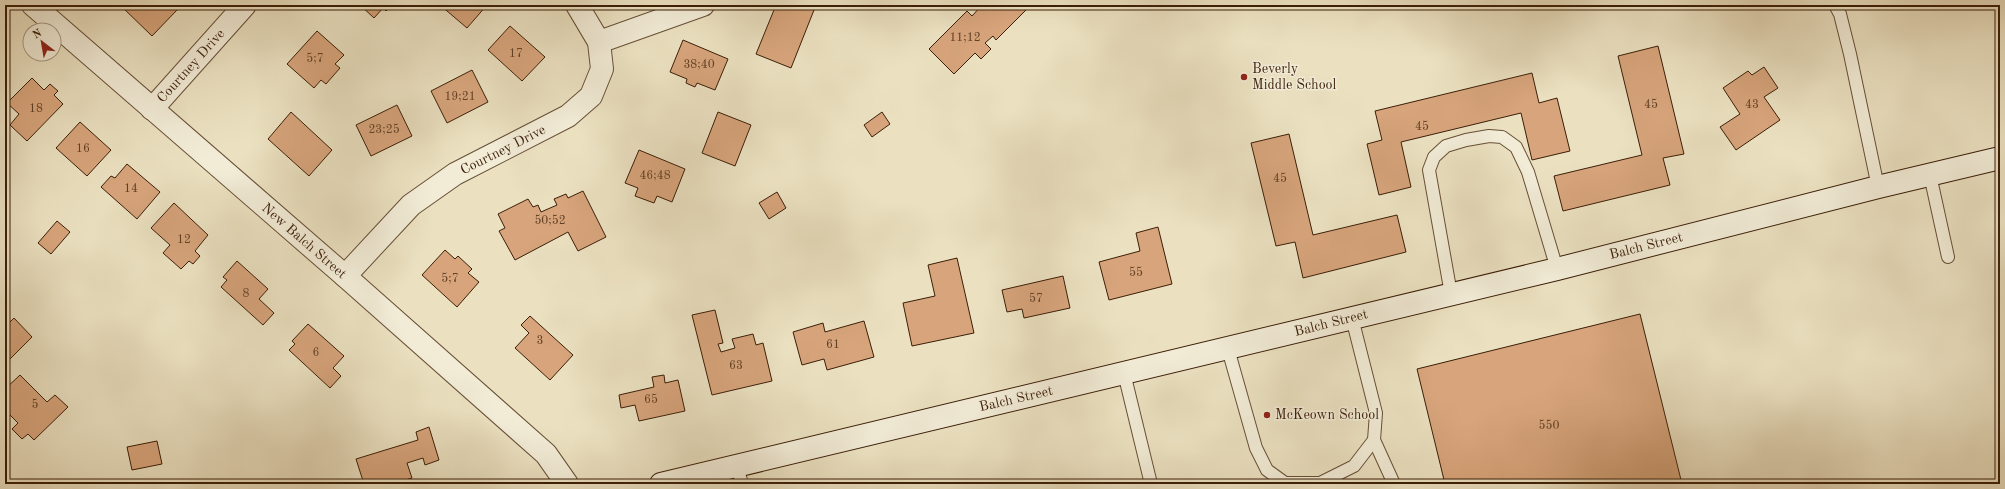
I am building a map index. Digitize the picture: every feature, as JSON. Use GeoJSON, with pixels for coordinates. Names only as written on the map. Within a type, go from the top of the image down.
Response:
{"type":"FeatureCollection","features":[{"type":"Feature","properties":{"kind":"street","name":"New Balch Street"},"geometry":{"type":"LineString","coordinates":[[33,5],[345,276],[546,454],[567,484]]}},
{"type":"Feature","properties":{"kind":"street","name":"Courtney Drive"},"geometry":{"type":"LineString","coordinates":[[152,109],[245,5]]}},
{"type":"Feature","properties":{"kind":"street","name":"Courtney Drive"},"geometry":{"type":"LineString","coordinates":[[345,276],[411,205],[455,174],[568,116],[591,96],[602,69],[599,42],[577,5]]}},
{"type":"Feature","properties":{"kind":"street"},"geometry":{"type":"LineString","coordinates":[[599,42],[703,5]]}},
{"type":"Feature","properties":{"kind":"street","name":"Balch Street"},"geometry":{"type":"LineString","coordinates":[[661,484],[740,475],[1124,373],[1557,269],[1878,187],[2000,158]]}},
{"type":"Feature","properties":{"kind":"lane"},"geometry":{"type":"LineString","coordinates":[[1835,5],[1840,14],[1850,54],[1878,187]]}},
{"type":"Feature","properties":{"kind":"lane"},"geometry":{"type":"LineString","coordinates":[[1451,294],[1429,170],[1434,157],[1446,146],[1466,140],[1489,136],[1502,137],[1516,147],[1528,172],[1557,269]]}},
{"type":"Feature","properties":{"kind":"lane"},"geometry":{"type":"LineString","coordinates":[[1930,175],[1948,257]]}},
{"type":"Feature","properties":{"kind":"lane"},"geometry":{"type":"LineString","coordinates":[[1352,318],[1376,413],[1374,440],[1394,484]]}},
{"type":"Feature","properties":{"kind":"lane"},"geometry":{"type":"LineString","coordinates":[[1228,349],[1256,448],[1266,470],[1285,483],[1320,483],[1327,480],[1354,466],[1374,440]]}},
{"type":"Feature","properties":{"kind":"lane"},"geometry":{"type":"LineString","coordinates":[[1124,373],[1151,484]]}},
{"type":"Feature","properties":{"kind":"building"},"geometry":{"type":"Polygon","coordinates":[[[120,5],[172,5],[177,10],[152,36],[120,5]]]}},
{"type":"Feature","properties":{"kind":"building"},"geometry":{"type":"Polygon","coordinates":[[[360,5],[392,5],[386,11],[383,8],[374,18],[360,5]]]}},
{"type":"Feature","properties":{"kind":"building"},"geometry":{"type":"Polygon","coordinates":[[[440,5],[487,5],[467,28],[440,5]]]}},
{"type":"Feature","properties":{"kind":"building"},"geometry":{"type":"Polygon","coordinates":[[[776,5],[801,5],[814,10],[791,68],[756,54],[776,5]]]}},
{"type":"Feature","properties":{"kind":"building"},"geometry":{"type":"Polygon","coordinates":[[[982,5],[1030,6],[996,40],[993,36],[985,43],[991,49],[981,59],[975,53],[954,74],[929,49],[967,11],[972,16],[982,5]]]}},
{"type":"Feature","properties":{"kind":"building"},"geometry":{"type":"Polygon","coordinates":[[[510,26],[545,57],[522,81],[488,50],[510,26]]]}},
{"type":"Feature","properties":{"kind":"building"},"geometry":{"type":"Polygon","coordinates":[[[317,31],[344,55],[335,64],[340,68],[326,84],[321,80],[314,88],[287,64],[317,31]]]}},
{"type":"Feature","properties":{"kind":"building"},"geometry":{"type":"Polygon","coordinates":[[[683,40],[728,59],[715,90],[697,83],[695,87],[686,83],[687,79],[670,72],[683,40]]]}},
{"type":"Feature","properties":{"kind":"building"},"geometry":{"type":"Polygon","coordinates":[[[1658,46],[1684,154],[1663,158],[1670,185],[1563,211],[1554,176],[1642,155],[1618,56],[1658,46]]]}},
{"type":"Feature","properties":{"kind":"building"},"geometry":{"type":"Polygon","coordinates":[[[1764,67],[1778,88],[1764,97],[1780,120],[1736,150],[1720,127],[1740,114],[1723,88],[1748,71],[1752,75],[1764,67]]]}},
{"type":"Feature","properties":{"kind":"building"},"geometry":{"type":"Polygon","coordinates":[[[472,70],[488,102],[447,123],[431,91],[472,70]]]}},
{"type":"Feature","properties":{"kind":"building"},"geometry":{"type":"Polygon","coordinates":[[[1532,73],[1539,103],[1557,98],[1570,151],[1532,160],[1521,113],[1401,142],[1411,187],[1379,195],[1367,144],[1382,140],[1375,111],[1532,73]]]}},
{"type":"Feature","properties":{"kind":"building"},"geometry":{"type":"Polygon","coordinates":[[[32,78],[44,90],[50,84],[58,91],[54,95],[63,104],[27,141],[10,125],[19,114],[7,103],[32,78]]]}},
{"type":"Feature","properties":{"kind":"building"},"geometry":{"type":"Polygon","coordinates":[[[397,105],[412,136],[371,156],[356,125],[397,105]]]}},
{"type":"Feature","properties":{"kind":"building"},"geometry":{"type":"Polygon","coordinates":[[[291,112],[332,150],[309,176],[268,139],[291,112]]]}},
{"type":"Feature","properties":{"kind":"building"},"geometry":{"type":"Polygon","coordinates":[[[718,112],[751,125],[735,166],[702,153],[718,112]]]}},
{"type":"Feature","properties":{"kind":"building"},"geometry":{"type":"Polygon","coordinates":[[[882,112],[890,124],[872,137],[864,125],[882,112]]]}},
{"type":"Feature","properties":{"kind":"building"},"geometry":{"type":"Polygon","coordinates":[[[80,122],[111,150],[87,176],[56,148],[80,122]]]}},
{"type":"Feature","properties":{"kind":"building"},"geometry":{"type":"Polygon","coordinates":[[[1289,134],[1313,235],[1397,215],[1406,252],[1303,278],[1295,242],[1276,246],[1251,143],[1289,134]]]}},
{"type":"Feature","properties":{"kind":"building"},"geometry":{"type":"Polygon","coordinates":[[[639,150],[685,169],[672,202],[657,196],[654,203],[635,196],[638,188],[625,183],[639,150]]]}},
{"type":"Feature","properties":{"kind":"building"},"geometry":{"type":"Polygon","coordinates":[[[127,164],[160,192],[137,219],[101,187],[111,176],[115,178],[127,164]]]}},
{"type":"Feature","properties":{"kind":"building"},"geometry":{"type":"Polygon","coordinates":[[[583,191],[606,237],[578,251],[568,232],[515,260],[499,231],[505,228],[498,214],[528,199],[533,207],[538,205],[541,212],[557,205],[554,199],[566,194],[568,198],[583,191]]]}},
{"type":"Feature","properties":{"kind":"building"},"geometry":{"type":"Polygon","coordinates":[[[777,192],[786,208],[769,219],[759,203],[777,192]]]}},
{"type":"Feature","properties":{"kind":"building"},"geometry":{"type":"Polygon","coordinates":[[[174,203],[208,235],[195,251],[200,256],[193,264],[189,261],[181,269],[163,253],[170,245],[151,228],[174,203]]]}},
{"type":"Feature","properties":{"kind":"building"},"geometry":{"type":"Polygon","coordinates":[[[57,221],[70,232],[51,254],[38,243],[57,221]]]}},
{"type":"Feature","properties":{"kind":"building"},"geometry":{"type":"Polygon","coordinates":[[[1158,227],[1172,284],[1109,300],[1099,262],[1140,251],[1136,233],[1158,227]]]}},
{"type":"Feature","properties":{"kind":"building"},"geometry":{"type":"Polygon","coordinates":[[[445,250],[455,259],[458,256],[472,269],[468,273],[479,282],[457,307],[422,275],[445,250]]]}},
{"type":"Feature","properties":{"kind":"building"},"geometry":{"type":"Polygon","coordinates":[[[957,258],[974,333],[912,346],[903,303],[935,296],[928,265],[957,258]]]}},
{"type":"Feature","properties":{"kind":"building"},"geometry":{"type":"Polygon","coordinates":[[[237,261],[268,289],[259,299],[274,313],[263,325],[221,287],[227,280],[223,277],[237,261]]]}},
{"type":"Feature","properties":{"kind":"building"},"geometry":{"type":"Polygon","coordinates":[[[1063,276],[1070,308],[1024,318],[1022,309],[1007,312],[1002,290],[1063,276]]]}},
{"type":"Feature","properties":{"kind":"building"},"geometry":{"type":"Polygon","coordinates":[[[715,310],[723,343],[718,344],[721,352],[735,348],[732,339],[753,334],[756,345],[763,343],[772,381],[712,395],[692,315],[715,310]]]}},
{"type":"Feature","properties":{"kind":"building"},"geometry":{"type":"Polygon","coordinates":[[[1640,314],[1682,484],[1445,484],[1417,369],[1640,314]]]}},
{"type":"Feature","properties":{"kind":"building"},"geometry":{"type":"Polygon","coordinates":[[[530,316],[573,355],[550,380],[515,348],[529,333],[521,325],[530,316]]]}},
{"type":"Feature","properties":{"kind":"building"},"geometry":{"type":"Polygon","coordinates":[[[14,318],[32,337],[9,360],[5,356],[5,327],[14,318]]]}},
{"type":"Feature","properties":{"kind":"building"},"geometry":{"type":"Polygon","coordinates":[[[864,321],[874,357],[827,370],[824,359],[802,365],[793,332],[823,323],[825,332],[864,321]]]}},
{"type":"Feature","properties":{"kind":"building"},"geometry":{"type":"Polygon","coordinates":[[[308,324],[344,356],[333,368],[341,376],[330,388],[289,350],[295,344],[292,341],[308,324]]]}},
{"type":"Feature","properties":{"kind":"building"},"geometry":{"type":"Polygon","coordinates":[[[20,375],[47,402],[55,395],[68,407],[34,440],[28,434],[22,439],[12,429],[18,423],[5,410],[5,389],[20,375]]]}},
{"type":"Feature","properties":{"kind":"building"},"geometry":{"type":"Polygon","coordinates":[[[664,375],[665,383],[678,380],[685,411],[639,421],[635,405],[621,408],[619,395],[654,387],[652,377],[664,375]]]}},
{"type":"Feature","properties":{"kind":"building"},"geometry":{"type":"Polygon","coordinates":[[[429,427],[439,460],[425,465],[423,458],[407,463],[412,478],[392,484],[364,484],[356,459],[418,440],[416,432],[429,427]]]}},
{"type":"Feature","properties":{"kind":"building"},"geometry":{"type":"Polygon","coordinates":[[[157,441],[162,464],[132,470],[127,447],[157,441]]]}},
{"type":"Feature","properties":{"kind":"place","name":"Beverly Middle School"},"geometry":{"type":"Point","coordinates":[1244,77]}},
{"type":"Feature","properties":{"kind":"place","name":"McKeown School"},"geometry":{"type":"Point","coordinates":[1267,415]}}]}
